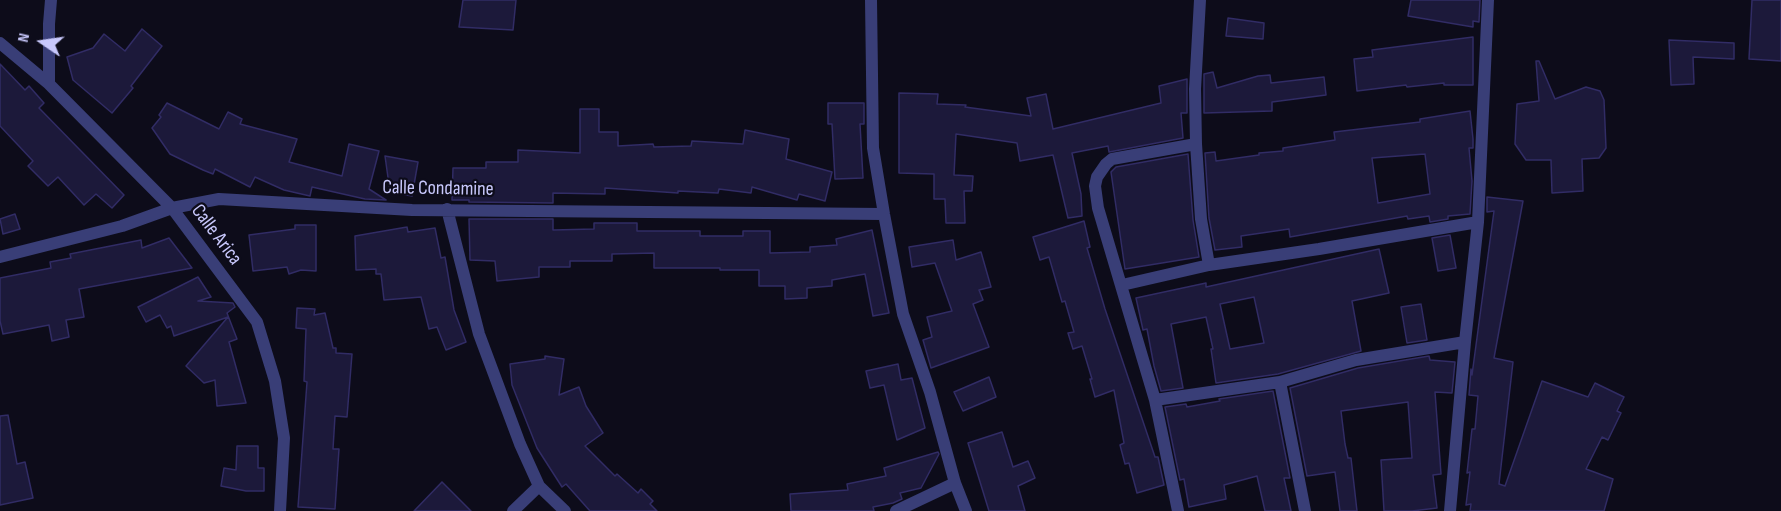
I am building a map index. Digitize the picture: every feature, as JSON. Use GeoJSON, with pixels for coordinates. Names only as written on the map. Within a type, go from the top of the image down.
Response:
{"type":"FeatureCollection","features":[{"type":"Feature","properties":{"kind":"street"},"geometry":{"type":"LineString","coordinates":[[49,84],[48,24],[51,0]]}},
{"type":"Feature","properties":{"kind":"street"},"geometry":{"type":"LineString","coordinates":[[871,0],[873,148],[884,214],[903,314],[930,392],[955,483],[966,511]]}},
{"type":"Feature","properties":{"kind":"street"},"geometry":{"type":"LineString","coordinates":[[1200,0],[1195,89],[1197,183],[1209,265]]}},
{"type":"Feature","properties":{"kind":"street"},"geometry":{"type":"LineString","coordinates":[[1450,511],[1478,222],[1488,0]]}},
{"type":"Feature","properties":{"kind":"street","name":"Calle Arica"},"geometry":{"type":"LineString","coordinates":[[0,43],[49,84],[172,208],[257,322],[275,381],[284,438],[280,511]]}},
{"type":"Feature","properties":{"kind":"street"},"geometry":{"type":"LineString","coordinates":[[1178,511],[1155,400],[1098,208],[1095,186],[1097,177],[1112,159],[1196,144]]}},
{"type":"Feature","properties":{"kind":"street","name":"Calle Condamine"},"geometry":{"type":"LineString","coordinates":[[0,257],[122,226],[172,208],[219,199],[412,210],[884,214]]}},
{"type":"Feature","properties":{"kind":"street"},"geometry":{"type":"LineString","coordinates":[[447,209],[479,334],[520,444],[539,486],[565,511]]}},
{"type":"Feature","properties":{"kind":"street"},"geometry":{"type":"LineString","coordinates":[[1122,285],[1209,265],[1478,222]]}},
{"type":"Feature","properties":{"kind":"street"},"geometry":{"type":"LineString","coordinates":[[1155,400],[1280,382],[1356,360],[1465,342]]}},
{"type":"Feature","properties":{"kind":"street"},"geometry":{"type":"LineString","coordinates":[[1280,382],[1305,511]]}},
{"type":"Feature","properties":{"kind":"street"},"geometry":{"type":"LineString","coordinates":[[896,511],[955,483]]}},
{"type":"Feature","properties":{"kind":"street"},"geometry":{"type":"LineString","coordinates":[[513,511],[539,486]]}},
{"type":"Feature","properties":{"kind":"building"},"geometry":{"type":"Polygon","coordinates":[[[463,0],[516,0],[513,30],[459,27],[463,0]]]}},
{"type":"Feature","properties":{"kind":"building"},"geometry":{"type":"Polygon","coordinates":[[[1411,0],[1480,0],[1479,22],[1473,21],[1473,27],[1408,16],[1411,0]]]}},
{"type":"Feature","properties":{"kind":"building"},"geometry":{"type":"Polygon","coordinates":[[[1752,0],[1781,0],[1781,61],[1749,59],[1752,0]]]}},
{"type":"Feature","properties":{"kind":"building"},"geometry":{"type":"Polygon","coordinates":[[[1228,18],[1264,23],[1263,39],[1226,36],[1228,18]]]}},
{"type":"Feature","properties":{"kind":"building"},"geometry":{"type":"Polygon","coordinates":[[[142,29],[162,46],[131,86],[133,88],[112,113],[73,80],[67,57],[93,48],[104,34],[125,51],[142,29]]]}},
{"type":"Feature","properties":{"kind":"building"},"geometry":{"type":"Polygon","coordinates":[[[1473,37],[1473,85],[1444,85],[1444,83],[1357,91],[1354,59],[1373,57],[1372,50],[1473,37]]]}},
{"type":"Feature","properties":{"kind":"building"},"geometry":{"type":"Polygon","coordinates":[[[1669,40],[1734,43],[1734,59],[1693,57],[1694,84],[1671,85],[1669,40]]]}},
{"type":"Feature","properties":{"kind":"building"},"geometry":{"type":"Polygon","coordinates":[[[1536,61],[1539,61],[1555,99],[1586,87],[1600,91],[1604,100],[1606,148],[1599,158],[1582,159],[1583,191],[1552,193],[1551,160],[1526,160],[1515,144],[1517,104],[1539,101],[1536,61]]]}},
{"type":"Feature","properties":{"kind":"building"},"geometry":{"type":"Polygon","coordinates":[[[0,64],[25,90],[29,86],[44,103],[39,108],[124,195],[112,208],[96,194],[84,205],[58,177],[48,186],[28,166],[33,161],[0,126],[0,64]]]}},
{"type":"Feature","properties":{"kind":"building"},"geometry":{"type":"Polygon","coordinates":[[[1213,72],[1217,88],[1258,76],[1270,75],[1271,83],[1324,77],[1326,95],[1272,102],[1272,111],[1204,113],[1204,74],[1213,72]]]}},
{"type":"Feature","properties":{"kind":"building"},"geometry":{"type":"Polygon","coordinates":[[[1187,79],[1187,113],[1181,113],[1183,138],[1109,152],[1108,146],[1072,153],[1081,194],[1082,216],[1068,218],[1053,155],[1020,161],[1017,143],[956,134],[954,175],[973,176],[972,191],[964,191],[965,223],[946,223],[945,199],[934,199],[934,174],[899,173],[899,93],[938,94],[937,104],[966,105],[965,107],[1031,116],[1027,98],[1046,94],[1053,129],[1161,103],[1159,86],[1187,79]]]}},
{"type":"Feature","properties":{"kind":"building"},"geometry":{"type":"Polygon","coordinates":[[[167,103],[219,129],[228,112],[242,119],[240,124],[297,139],[289,162],[342,176],[349,144],[379,151],[369,189],[386,200],[365,199],[312,187],[310,196],[284,190],[255,177],[250,187],[215,169],[213,174],[203,170],[170,154],[152,128],[161,117],[159,115],[167,103]]]}},
{"type":"Feature","properties":{"kind":"building"},"geometry":{"type":"Polygon","coordinates":[[[828,103],[864,103],[864,124],[860,124],[863,178],[835,179],[832,124],[828,124],[828,103]]]}},
{"type":"Feature","properties":{"kind":"building"},"geometry":{"type":"Polygon","coordinates":[[[580,109],[599,109],[599,132],[618,132],[618,146],[653,144],[654,147],[691,146],[692,141],[743,144],[745,130],[789,139],[786,159],[832,172],[825,201],[799,194],[797,200],[752,187],[751,193],[719,189],[718,193],[678,191],[678,193],[605,188],[605,194],[553,193],[553,203],[452,200],[453,168],[486,168],[486,162],[518,162],[518,150],[580,153],[580,109]]]}},
{"type":"Feature","properties":{"kind":"building"},"geometry":{"type":"Polygon","coordinates":[[[1470,111],[1473,148],[1469,148],[1472,181],[1470,214],[1448,216],[1448,219],[1430,222],[1429,216],[1408,219],[1407,216],[1290,237],[1289,229],[1241,236],[1242,247],[1215,250],[1209,218],[1205,153],[1215,152],[1216,161],[1259,155],[1259,153],[1283,151],[1283,148],[1335,140],[1334,132],[1420,122],[1420,119],[1470,111]],[[1425,154],[1372,158],[1378,203],[1430,194],[1425,154]]]}},
{"type":"Feature","properties":{"kind":"building"},"geometry":{"type":"Polygon","coordinates":[[[1188,154],[1193,220],[1199,257],[1125,269],[1111,172],[1116,167],[1188,154]]]}},
{"type":"Feature","properties":{"kind":"building"},"geometry":{"type":"Polygon","coordinates":[[[385,156],[418,162],[412,196],[390,192],[385,156]]]}},
{"type":"Feature","properties":{"kind":"building"},"geometry":{"type":"Polygon","coordinates":[[[1487,197],[1523,201],[1494,358],[1513,362],[1499,484],[1505,486],[1542,381],[1588,397],[1595,383],[1624,397],[1617,411],[1621,413],[1608,440],[1602,437],[1586,469],[1613,479],[1604,511],[1470,511],[1471,504],[1466,505],[1470,472],[1467,473],[1478,396],[1469,395],[1471,369],[1472,375],[1494,211],[1487,212],[1487,197]]]}},
{"type":"Feature","properties":{"kind":"building"},"geometry":{"type":"Polygon","coordinates":[[[15,214],[20,229],[3,234],[0,219],[15,214]]]}},
{"type":"Feature","properties":{"kind":"building"},"geometry":{"type":"Polygon","coordinates":[[[469,219],[553,219],[553,230],[594,229],[594,223],[637,223],[637,231],[700,231],[700,236],[743,236],[743,231],[770,231],[770,253],[810,252],[810,247],[837,245],[836,239],[872,230],[889,313],[873,316],[865,274],[832,280],[832,286],[807,288],[807,298],[785,299],[785,286],[759,286],[759,270],[654,268],[654,253],[612,254],[612,261],[570,261],[570,267],[539,267],[539,277],[497,281],[495,261],[470,260],[469,219]]]}},
{"type":"Feature","properties":{"kind":"building"},"geometry":{"type":"Polygon","coordinates":[[[1084,221],[1090,247],[1087,248],[1105,309],[1155,457],[1158,457],[1164,485],[1137,493],[1129,463],[1125,464],[1120,445],[1124,443],[1114,390],[1095,397],[1082,346],[1073,349],[1068,333],[1074,332],[1065,301],[1062,302],[1049,257],[1040,260],[1033,237],[1084,221]]]}},
{"type":"Feature","properties":{"kind":"building"},"geometry":{"type":"Polygon","coordinates":[[[295,225],[316,225],[316,271],[301,270],[289,274],[287,267],[253,271],[249,235],[295,229],[295,225]]]}},
{"type":"Feature","properties":{"kind":"building"},"geometry":{"type":"Polygon","coordinates":[[[407,227],[408,232],[435,228],[441,258],[445,257],[454,310],[466,342],[446,350],[437,327],[429,329],[421,297],[384,300],[381,274],[376,274],[376,269],[356,270],[355,236],[407,227]]]}},
{"type":"Feature","properties":{"kind":"building"},"geometry":{"type":"Polygon","coordinates":[[[1450,235],[1456,268],[1438,271],[1432,238],[1450,235]]]}},
{"type":"Feature","properties":{"kind":"building"},"geometry":{"type":"Polygon","coordinates":[[[169,238],[192,268],[79,289],[84,317],[66,320],[69,337],[52,341],[49,325],[3,334],[0,321],[0,278],[51,268],[50,262],[71,258],[70,254],[141,240],[142,248],[169,238]]]}},
{"type":"Feature","properties":{"kind":"building"},"geometry":{"type":"Polygon","coordinates":[[[953,240],[956,260],[981,252],[991,287],[979,290],[983,300],[973,304],[989,347],[931,368],[923,340],[932,337],[927,317],[952,311],[935,263],[912,267],[909,247],[953,240]]]}},
{"type":"Feature","properties":{"kind":"building"},"geometry":{"type":"Polygon","coordinates":[[[1379,249],[1389,293],[1352,301],[1361,351],[1278,374],[1216,383],[1211,349],[1213,349],[1206,317],[1171,324],[1183,388],[1161,391],[1147,329],[1143,330],[1136,298],[1206,283],[1206,287],[1379,249]],[[1254,297],[1220,304],[1230,349],[1264,343],[1254,297]]]}},
{"type":"Feature","properties":{"kind":"building"},"geometry":{"type":"Polygon","coordinates":[[[198,277],[211,297],[198,301],[233,303],[235,307],[227,313],[237,339],[229,342],[246,403],[217,406],[215,380],[204,383],[186,366],[228,317],[174,336],[171,326],[167,328],[160,315],[146,322],[138,307],[198,277]]]}},
{"type":"Feature","properties":{"kind":"building"},"geometry":{"type":"Polygon","coordinates":[[[1421,304],[1427,340],[1407,343],[1401,307],[1421,304]]]}},
{"type":"Feature","properties":{"kind":"building"},"geometry":{"type":"Polygon","coordinates":[[[297,308],[315,309],[314,315],[325,313],[336,353],[352,354],[347,417],[335,416],[333,449],[339,449],[335,509],[298,507],[307,382],[304,381],[306,329],[296,328],[297,308]]]}},
{"type":"Feature","properties":{"kind":"building"},"geometry":{"type":"Polygon","coordinates":[[[545,356],[564,359],[559,395],[579,387],[586,406],[603,433],[585,446],[615,476],[617,474],[638,493],[641,489],[653,501],[650,504],[657,511],[590,511],[566,484],[562,487],[537,448],[512,385],[510,364],[545,359],[545,356]]]}},
{"type":"Feature","properties":{"kind":"building"},"geometry":{"type":"Polygon","coordinates":[[[1429,356],[1430,360],[1455,362],[1452,393],[1435,392],[1441,474],[1433,475],[1437,508],[1384,511],[1381,460],[1412,458],[1408,402],[1341,411],[1345,444],[1348,458],[1351,458],[1357,511],[1340,511],[1335,472],[1307,476],[1290,388],[1358,368],[1429,356]]]}},
{"type":"Feature","properties":{"kind":"building"},"geometry":{"type":"Polygon","coordinates":[[[898,364],[901,380],[912,378],[925,428],[897,440],[884,385],[870,388],[866,371],[898,364]]]}},
{"type":"Feature","properties":{"kind":"building"},"geometry":{"type":"Polygon","coordinates":[[[989,377],[996,397],[963,411],[954,392],[989,377]]]}},
{"type":"Feature","properties":{"kind":"building"},"geometry":{"type":"Polygon","coordinates":[[[1273,391],[1290,478],[1284,478],[1291,511],[1265,511],[1257,476],[1224,485],[1226,499],[1189,507],[1184,479],[1180,480],[1165,407],[1186,404],[1187,407],[1220,401],[1219,399],[1273,391]]]}},
{"type":"Feature","properties":{"kind":"building"},"geometry":{"type":"Polygon","coordinates":[[[8,415],[17,464],[25,462],[33,498],[0,505],[0,416],[8,415]]]}},
{"type":"Feature","properties":{"kind":"building"},"geometry":{"type":"Polygon","coordinates":[[[1002,432],[1013,467],[1028,461],[1035,478],[1018,486],[1025,511],[989,511],[968,443],[1002,432]]]}},
{"type":"Feature","properties":{"kind":"building"},"geometry":{"type":"Polygon","coordinates":[[[237,446],[258,446],[258,468],[264,468],[264,491],[246,491],[221,486],[224,468],[236,470],[237,446]]]}},
{"type":"Feature","properties":{"kind":"building"},"geometry":{"type":"Polygon","coordinates":[[[938,452],[921,488],[900,493],[902,499],[873,507],[874,511],[791,511],[790,494],[848,490],[847,484],[886,476],[884,468],[938,452]]]}},
{"type":"Feature","properties":{"kind":"building"},"geometry":{"type":"Polygon","coordinates":[[[442,482],[471,511],[414,511],[442,482]]]}}]}
